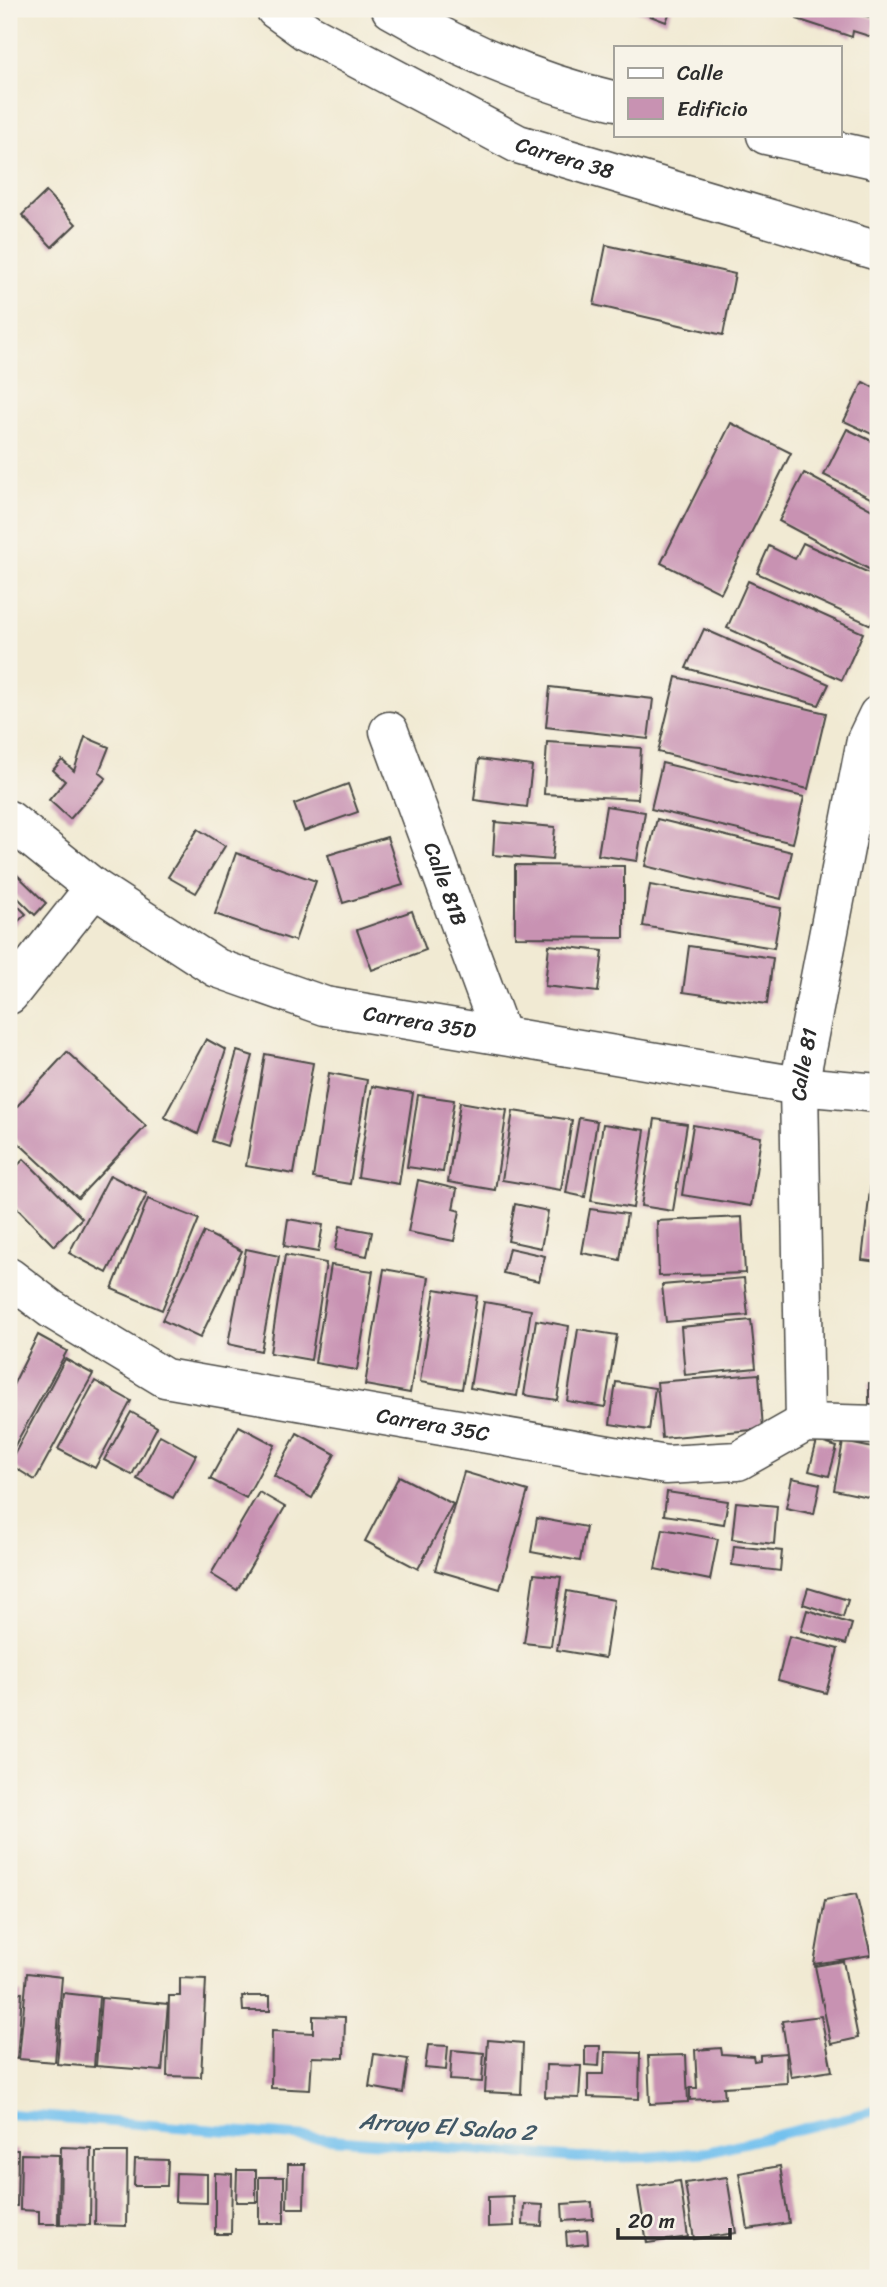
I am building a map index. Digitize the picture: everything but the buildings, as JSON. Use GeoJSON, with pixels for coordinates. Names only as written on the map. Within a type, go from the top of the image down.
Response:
{"type":"FeatureCollection","features":[{"type":"Feature","properties":{"kind":"street","name":"Carrera 38"},"geometry":{"type":"LineString","coordinates":[[275,9],[307,32],[518,144],[878,251]]}},
{"type":"Feature","properties":{"kind":"street"},"geometry":{"type":"LineString","coordinates":[[391,9],[440,38],[566,89],[614,100]]}},
{"type":"Feature","properties":{"kind":"street"},"geometry":{"type":"LineString","coordinates":[[770,136],[878,160]]}},
{"type":"Feature","properties":{"kind":"street","name":"Calle 81"},"geometry":{"type":"LineString","coordinates":[[805,1423],[799,1086],[866,740],[878,715]]}},
{"type":"Feature","properties":{"kind":"street","name":"Calle 81B"},"geometry":{"type":"LineString","coordinates":[[389,732],[501,1035]]}},
{"type":"Feature","properties":{"kind":"street","name":"Carrera 35D"},"geometry":{"type":"LineString","coordinates":[[9,820],[94,888],[217,968],[325,1006],[799,1086],[878,1093]]}},
{"type":"Feature","properties":{"kind":"street"},"geometry":{"type":"LineString","coordinates":[[9,996],[94,888]]}},
{"type":"Feature","properties":{"kind":"street","name":"Carrera 35C"},"geometry":{"type":"LineString","coordinates":[[9,1277],[51,1309],[165,1378],[666,1465],[737,1461],[805,1423]]}},
{"type":"Feature","properties":{"kind":"street"},"geometry":{"type":"LineString","coordinates":[[805,1423],[878,1425]]}},
{"type":"Feature","properties":{"kind":"waterway","name":"Arroyo El Salao 2"},"geometry":{"type":"LineString","coordinates":[[9,2114],[578,2158],[646,2157],[707,2152],[878,2110]]}}]}
